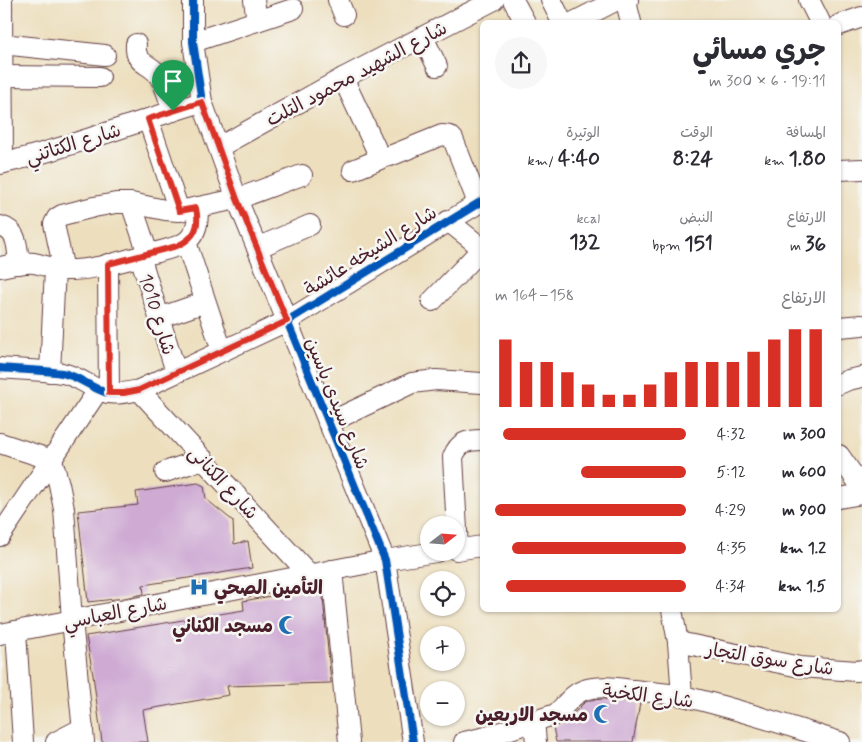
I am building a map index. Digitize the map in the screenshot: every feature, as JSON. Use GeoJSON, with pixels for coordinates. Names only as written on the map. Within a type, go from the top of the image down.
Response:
{"type":"FeatureCollection","features":[{"type":"Feature","properties":{"kind":"street","name":"شارع سيدى ياسين"},"geometry":{"type":"LineString","coordinates":[[193,0],[193,42],[202,102],[237,199],[385,560],[413,742]]}},
{"type":"Feature","properties":{"kind":"street"},"geometry":{"type":"LineString","coordinates":[[254,0],[258,21]]}},
{"type":"Feature","properties":{"kind":"street","name":"شارع الشهيد محمود التلت"},"geometry":{"type":"LineString","coordinates":[[219,147],[343,78],[494,0]]}},
{"type":"Feature","properties":{"kind":"street"},"geometry":{"type":"LineString","coordinates":[[513,0],[523,20]]}},
{"type":"Feature","properties":{"kind":"street"},"geometry":{"type":"LineString","coordinates":[[552,0],[561,20]]}},
{"type":"Feature","properties":{"kind":"street"},"geometry":{"type":"LineString","coordinates":[[578,20],[617,0]]}},
{"type":"Feature","properties":{"kind":"street"},"geometry":{"type":"LineString","coordinates":[[628,0],[627,6],[630,20]]}},
{"type":"Feature","properties":{"kind":"street"},"geometry":{"type":"LineString","coordinates":[[809,0],[819,20]]}},
{"type":"Feature","properties":{"kind":"street"},"geometry":{"type":"LineString","coordinates":[[1,5],[1,164]]}},
{"type":"Feature","properties":{"kind":"street"},"geometry":{"type":"LineString","coordinates":[[193,42],[293,9]]}},
{"type":"Feature","properties":{"kind":"street"},"geometry":{"type":"LineString","coordinates":[[841,24],[862,17]]}},
{"type":"Feature","properties":{"kind":"street"},"geometry":{"type":"LineString","coordinates":[[423,37],[437,66]]}},
{"type":"Feature","properties":{"kind":"street"},"geometry":{"type":"LineString","coordinates":[[2,44],[105,55]]}},
{"type":"Feature","properties":{"kind":"street"},"geometry":{"type":"LineString","coordinates":[[136,44],[138,58],[158,74],[173,111]]}},
{"type":"Feature","properties":{"kind":"street"},"geometry":{"type":"LineString","coordinates":[[2,76],[100,77]]}},
{"type":"Feature","properties":{"kind":"street"},"geometry":{"type":"LineString","coordinates":[[343,78],[377,151],[385,157]]}},
{"type":"Feature","properties":{"kind":"street","name":"شارع الكتاتني"},"geometry":{"type":"LineString","coordinates":[[1,164],[202,102]]}},
{"type":"Feature","properties":{"kind":"street"},"geometry":{"type":"LineString","coordinates":[[0,226],[10,230],[16,238],[10,265],[24,263],[59,269],[88,269],[186,242],[197,226],[198,217],[188,209],[148,119]]}},
{"type":"Feature","properties":{"kind":"street"},"geometry":{"type":"LineString","coordinates":[[353,170],[442,135],[450,136],[480,202]]}},
{"type":"Feature","properties":{"kind":"street"},"geometry":{"type":"LineString","coordinates":[[841,170],[862,169]]}},
{"type":"Feature","properties":{"kind":"street"},"geometry":{"type":"LineString","coordinates":[[50,372],[59,269],[54,224],[57,218],[94,207],[131,202],[165,210],[188,209],[237,199],[302,175]]}},
{"type":"Feature","properties":{"kind":"street","name":"شارع 1010"},"geometry":{"type":"LineString","coordinates":[[131,202],[159,318],[176,372]]}},
{"type":"Feature","properties":{"kind":"street","name":"شارع الشيخه عائشة"},"geometry":{"type":"LineString","coordinates":[[104,391],[124,393],[139,390],[287,321],[480,202]]}},
{"type":"Feature","properties":{"kind":"street"},"geometry":{"type":"LineString","coordinates":[[448,221],[480,246]]}},
{"type":"Feature","properties":{"kind":"street"},"geometry":{"type":"LineString","coordinates":[[257,248],[310,225]]}},
{"type":"Feature","properties":{"kind":"street"},"geometry":{"type":"LineString","coordinates":[[186,242],[222,351]]}},
{"type":"Feature","properties":{"kind":"street"},"geometry":{"type":"LineString","coordinates":[[432,301],[480,250]]}},
{"type":"Feature","properties":{"kind":"street"},"geometry":{"type":"LineString","coordinates":[[0,536],[52,460],[104,391],[108,264]]}},
{"type":"Feature","properties":{"kind":"street"},"geometry":{"type":"LineString","coordinates":[[159,318],[206,302]]}},
{"type":"Feature","properties":{"kind":"street"},"geometry":{"type":"LineString","coordinates":[[841,327],[862,326]]}},
{"type":"Feature","properties":{"kind":"street"},"geometry":{"type":"LineString","coordinates":[[0,368],[63,373],[104,391]]}},
{"type":"Feature","properties":{"kind":"street"},"geometry":{"type":"LineString","coordinates":[[841,383],[862,376]]}},
{"type":"Feature","properties":{"kind":"street"},"geometry":{"type":"LineString","coordinates":[[328,423],[412,384],[436,380],[480,383]]}},
{"type":"Feature","properties":{"kind":"street","name":"شارع الكنانى"},"geometry":{"type":"LineString","coordinates":[[139,390],[309,574]]}},
{"type":"Feature","properties":{"kind":"street"},"geometry":{"type":"LineString","coordinates":[[456,516],[453,457],[455,451],[465,442],[480,440]]}},
{"type":"Feature","properties":{"kind":"street"},"geometry":{"type":"LineString","coordinates":[[0,443],[52,460]]}},
{"type":"Feature","properties":{"kind":"street"},"geometry":{"type":"LineString","coordinates":[[841,458],[862,488]]}},
{"type":"Feature","properties":{"kind":"street"},"geometry":{"type":"LineString","coordinates":[[52,460],[64,508],[83,735],[56,742]]}},
{"type":"Feature","properties":{"kind":"street"},"geometry":{"type":"LineString","coordinates":[[165,472],[203,460]]}},
{"type":"Feature","properties":{"kind":"street"},"geometry":{"type":"LineString","coordinates":[[841,498],[862,494]]}},
{"type":"Feature","properties":{"kind":"street"},"geometry":{"type":"LineString","coordinates":[[465,549],[480,546]]}},
{"type":"Feature","properties":{"kind":"street","name":"شارع العباسي"},"geometry":{"type":"LineString","coordinates":[[8,633],[309,574],[420,555]]}},
{"type":"Feature","properties":{"kind":"street"},"geometry":{"type":"LineString","coordinates":[[332,570],[349,742]]}},
{"type":"Feature","properties":{"kind":"street"},"geometry":{"type":"LineString","coordinates":[[672,612],[678,642],[682,696]]}},
{"type":"Feature","properties":{"kind":"street"},"geometry":{"type":"LineString","coordinates":[[8,633],[23,742]]}},
{"type":"Feature","properties":{"kind":"street","name":"شارع سوق التجار"},"geometry":{"type":"LineString","coordinates":[[678,642],[800,667],[862,670]]}},
{"type":"Feature","properties":{"kind":"street","name":"شارع الكخية"},"geometry":{"type":"LineString","coordinates":[[464,742],[486,737],[556,714],[578,692],[586,689],[608,687],[682,696],[784,734],[840,742]]}},
{"type":"Feature","properties":{"kind":"street"},"geometry":{"type":"LineString","coordinates":[[534,721],[536,742]]}},
{"type":"Feature","properties":{"kind":"building"},"geometry":{"type":"Polygon","coordinates":[[[198,483],[204,486],[206,499],[233,521],[234,544],[248,541],[252,568],[143,585],[144,594],[88,602],[78,511],[138,505],[136,492],[198,483]]]}},
{"type":"Feature","properties":{"kind":"building"},"geometry":{"type":"Polygon","coordinates":[[[322,587],[331,683],[227,686],[229,695],[143,710],[148,742],[102,742],[86,636],[244,610],[243,601],[322,587]]]}},
{"type":"Feature","properties":{"kind":"building","name":"مسجد الاربعين"},"geometry":{"type":"Polygon","coordinates":[[[603,699],[640,703],[633,742],[556,742],[553,727],[564,723],[585,702],[603,699]]]}},
{"type":"Feature","properties":{"kind":"cycle path"},"geometry":{"type":"LineString","coordinates":[[193,0],[193,42],[202,102],[237,199],[385,560],[413,742]]}},
{"type":"Feature","properties":{"kind":"cycle path"},"geometry":{"type":"LineString","coordinates":[[0,368],[62,373],[96,389],[112,394],[139,390],[287,321],[480,202]]}},
{"type":"Feature","properties":{"kind":"place","name":"التأمين الصحي"},"geometry":{"type":"Point","coordinates":[199,587]}},
{"type":"Feature","properties":{"kind":"place","name":"مسجد الكناني"},"geometry":{"type":"Point","coordinates":[288,625]}},
{"type":"Feature","properties":{"kind":"place","name":"مسجد الاربعين"},"geometry":{"type":"Point","coordinates":[603,714]}},
{"type":"Feature","properties":{"kind":"route"},"geometry":{"type":"LineString","coordinates":[[202,102],[237,199],[287,321],[139,390],[109,393],[108,264],[177,246],[186,242],[197,226],[196,208],[179,211],[148,119],[173,111],[202,102]]}}]}
